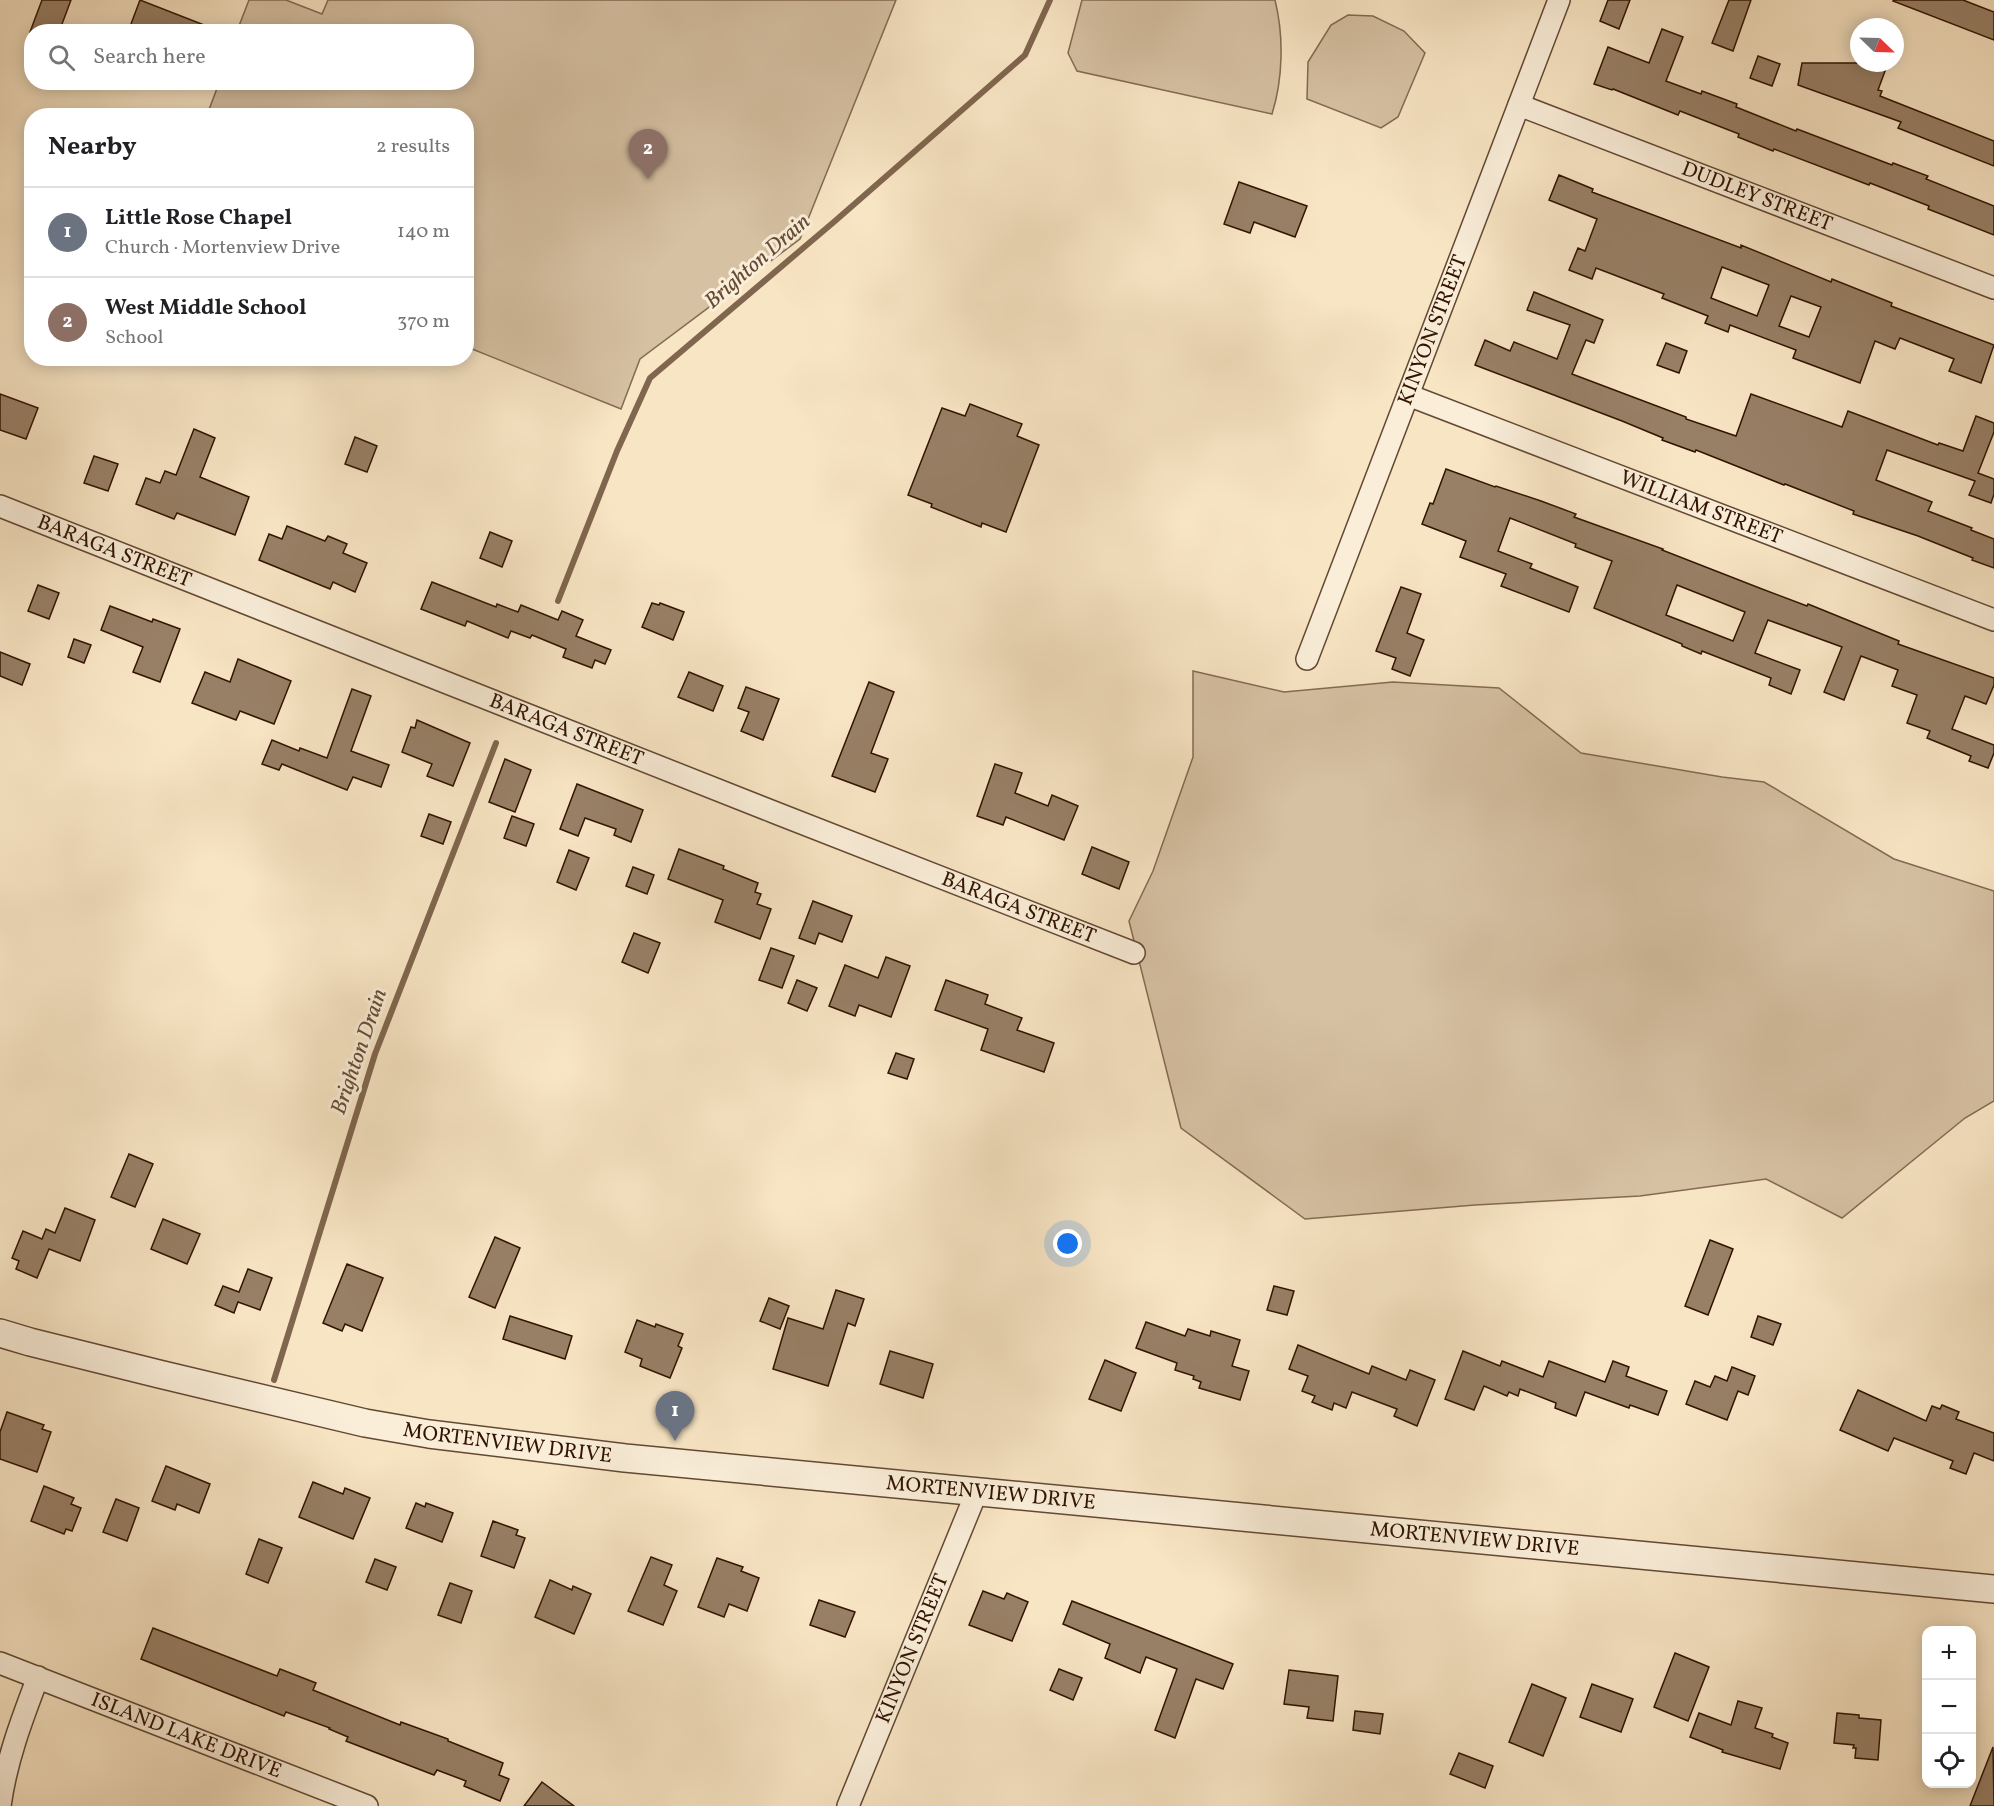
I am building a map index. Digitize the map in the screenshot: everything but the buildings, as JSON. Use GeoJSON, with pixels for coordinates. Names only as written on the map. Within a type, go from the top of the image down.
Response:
{"type":"FeatureCollection","features":[{"type":"Feature","properties":{"kind":"street","name":"KINYON STREET"},"geometry":{"type":"LineString","coordinates":[[1307,659],[1559,0]]}},
{"type":"Feature","properties":{"kind":"street","name":"DUDLEY STREET"},"geometry":{"type":"LineString","coordinates":[[1519,105],[1994,288]]}},
{"type":"Feature","properties":{"kind":"street","name":"WILLIAM STREET"},"geometry":{"type":"LineString","coordinates":[[1408,395],[1994,620]]}},
{"type":"Feature","properties":{"kind":"street","name":"BARAGA STREET"},"geometry":{"type":"LineString","coordinates":[[0,506],[1134,953]]}},
{"type":"Feature","properties":{"kind":"street","name":"MORTENVIEW DRIVE"},"geometry":{"type":"LineString","coordinates":[[0,1333],[148,1372],[365,1423],[429,1434],[625,1458],[1994,1588]]}},
{"type":"Feature","properties":{"kind":"street","name":"KINYON STREET"},"geometry":{"type":"LineString","coordinates":[[848,1806],[976,1491]]}},
{"type":"Feature","properties":{"kind":"street","name":"ISLAND LAKE DRIVE"},"geometry":{"type":"LineString","coordinates":[[0,1663],[367,1806]]}},
{"type":"Feature","properties":{"kind":"street"},"geometry":{"type":"LineString","coordinates":[[0,1806],[4,1779],[16,1737],[38,1677]]}},
{"type":"Feature","properties":{"kind":"shaded area"},"geometry":{"type":"Polygon","coordinates":[[[249,0],[286,0],[322,14],[328,0],[896,0],[800,239],[640,359],[621,409],[474,350],[474,108],[210,108],[216,90],[474,90],[474,24],[240,24],[249,0]]]}},
{"type":"Feature","properties":{"kind":"shaded area"},"geometry":{"type":"Polygon","coordinates":[[[1082,0],[1275,0],[1280,28],[1281,57],[1276,101],[1272,114],[1077,71],[1068,53],[1082,0]]]}},
{"type":"Feature","properties":{"kind":"shaded area"},"geometry":{"type":"Polygon","coordinates":[[[1348,15],[1373,16],[1404,31],[1425,53],[1398,117],[1381,128],[1307,99],[1308,62],[1331,25],[1348,15]]]}},
{"type":"Feature","properties":{"kind":"shaded area"},"geometry":{"type":"Polygon","coordinates":[[[1193,671],[1284,692],[1393,682],[1499,688],[1581,753],[1764,782],[1894,859],[1994,891],[1994,1101],[1965,1118],[1842,1218],[1766,1179],[1640,1196],[1475,1205],[1305,1219],[1181,1128],[1129,921],[1153,871],[1193,757],[1193,671]]]}},
{"type":"Feature","properties":{"kind":"waterway","name":"Brighton Drain"},"geometry":{"type":"LineString","coordinates":[[558,601],[617,451],[650,378],[1025,55],[1050,0]]}},
{"type":"Feature","properties":{"kind":"waterway","name":"Brighton Drain"},"geometry":{"type":"LineString","coordinates":[[274,1380],[375,1054],[496,743]]}},
{"type":"Feature","properties":{"kind":"place","name":"West Middle School"},"geometry":{"type":"Point","coordinates":[648,179]}},
{"type":"Feature","properties":{"kind":"place","name":"Little Rose Chapel"},"geometry":{"type":"Point","coordinates":[675,1441]}}]}
